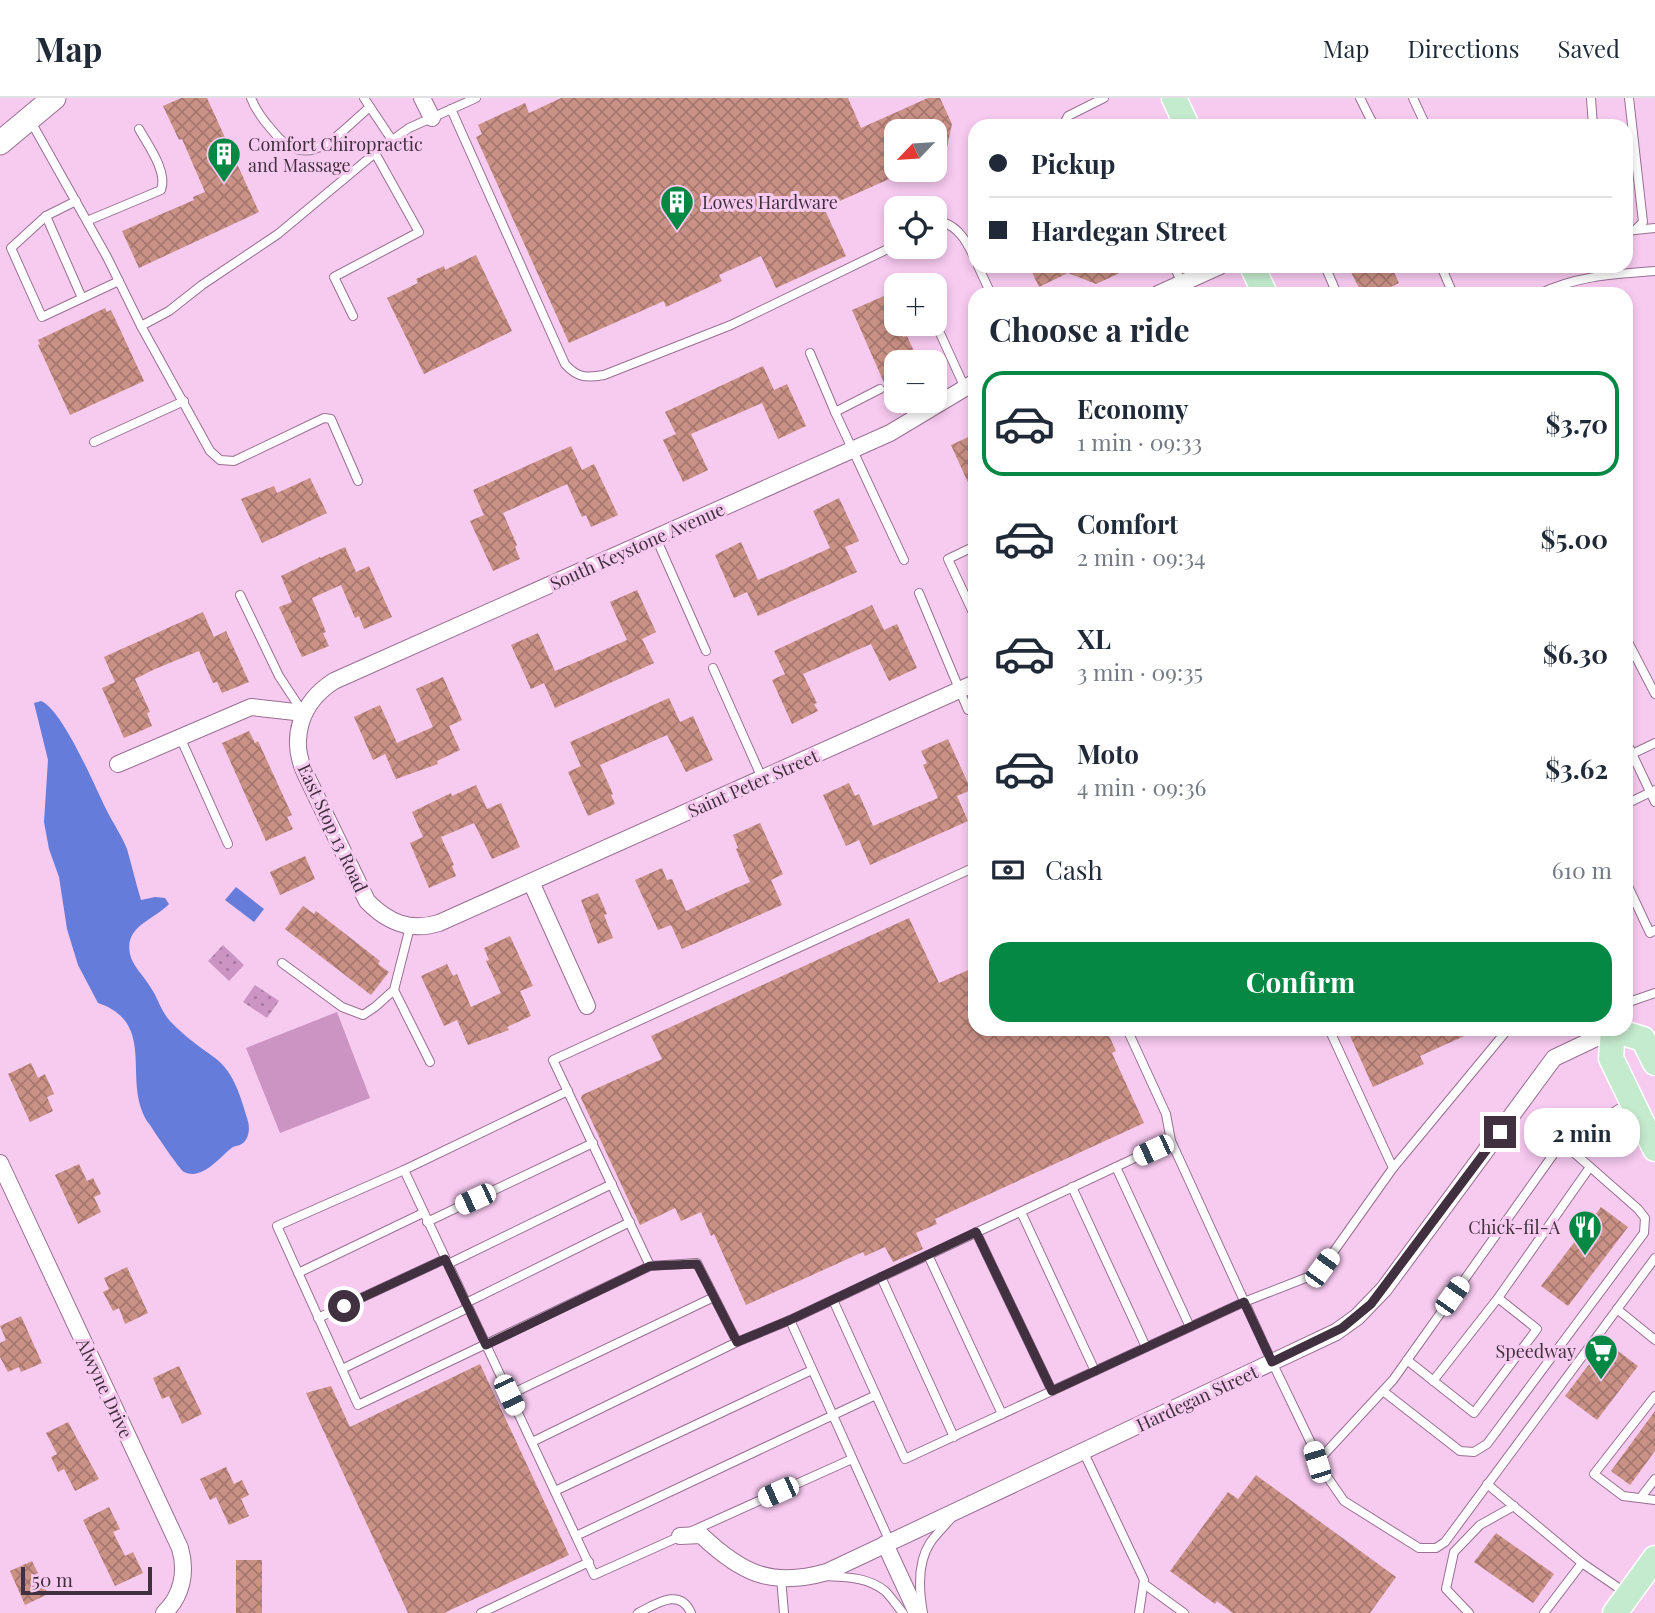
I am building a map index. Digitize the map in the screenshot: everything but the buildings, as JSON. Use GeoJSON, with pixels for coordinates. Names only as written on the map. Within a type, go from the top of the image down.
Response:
{"type":"FeatureCollection","features":[{"type":"Feature","properties":{"kind":"main road"},"geometry":{"type":"LineString","coordinates":[[0,143],[54,98]]}},
{"type":"Feature","properties":{"kind":"main road"},"geometry":{"type":"LineString","coordinates":[[1174,98],[1184,119]]}},
{"type":"Feature","properties":{"kind":"main road"},"geometry":{"type":"LineString","coordinates":[[1613,1036],[1611,1058],[1655,1149]]}},
{"type":"Feature","properties":{"kind":"main road"},"geometry":{"type":"LineString","coordinates":[[1633,1036],[1643,1039],[1655,1063]]}},
{"type":"Feature","properties":{"kind":"main road"},"geometry":{"type":"LineString","coordinates":[[1622,1604],[1655,1558]]}},
{"type":"Feature","properties":{"kind":"street"},"geometry":{"type":"LineString","coordinates":[[422,98],[432,118]]}},
{"type":"Feature","properties":{"kind":"street"},"geometry":{"type":"LineString","coordinates":[[1173,287],[1204,273]]}},
{"type":"Feature","properties":{"kind":"street","name":"South Keystone Avenue"},"geometry":{"type":"LineString","coordinates":[[303,716],[317,695],[334,681],[890,433],[968,386]]}},
{"type":"Feature","properties":{"kind":"street","name":"Saint Peter Street"},"geometry":{"type":"LineString","coordinates":[[404,925],[439,923],[967,687]]}},
{"type":"Feature","properties":{"kind":"street"},"geometry":{"type":"LineString","coordinates":[[118,764],[251,707],[303,716]]}},
{"type":"Feature","properties":{"kind":"street","name":"East Stop 13 Road"},"geometry":{"type":"LineString","coordinates":[[303,716],[297,741],[305,774],[367,901],[376,911],[404,925]]}},
{"type":"Feature","properties":{"kind":"street"},"geometry":{"type":"LineString","coordinates":[[531,883],[587,1006]]}},
{"type":"Feature","properties":{"kind":"street","name":"Hardegan Street"},"geometry":{"type":"LineString","coordinates":[[680,1536],[701,1535],[724,1556],[745,1570],[765,1577],[814,1576],[834,1569],[1342,1328],[1371,1304],[1553,1058],[1599,1036]]}},
{"type":"Feature","properties":{"kind":"street","name":"Alwyne Drive"},"geometry":{"type":"LineString","coordinates":[[0,1163],[180,1548],[183,1580],[173,1603],[164,1613]]}},
{"type":"Feature","properties":{"kind":"street"},"geometry":{"type":"LineString","coordinates":[[887,1543],[917,1613]]}},
{"type":"Feature","properties":{"kind":"lane"},"geometry":{"type":"LineString","coordinates":[[251,98],[257,112],[283,144],[309,152],[322,146],[370,107]]}},
{"type":"Feature","properties":{"kind":"lane"},"geometry":{"type":"LineString","coordinates":[[364,98],[392,140]]}},
{"type":"Feature","properties":{"kind":"lane"},"geometry":{"type":"LineString","coordinates":[[1066,119],[1104,98]]}},
{"type":"Feature","properties":{"kind":"lane"},"geometry":{"type":"LineString","coordinates":[[1360,98],[1371,119]]}},
{"type":"Feature","properties":{"kind":"lane"},"geometry":{"type":"LineString","coordinates":[[1413,98],[1423,119]]}},
{"type":"Feature","properties":{"kind":"lane"},"geometry":{"type":"LineString","coordinates":[[1591,98],[1592,119]]}},
{"type":"Feature","properties":{"kind":"lane"},"geometry":{"type":"LineString","coordinates":[[1629,98],[1631,119]]}},
{"type":"Feature","properties":{"kind":"lane"},"geometry":{"type":"LineString","coordinates":[[141,327],[169,311],[202,285],[278,234],[409,128],[472,99]]}},
{"type":"Feature","properties":{"kind":"lane"},"geometry":{"type":"LineString","coordinates":[[451,109],[565,364],[572,372],[586,378],[604,375],[731,325],[884,251]]}},
{"type":"Feature","properties":{"kind":"lane"},"geometry":{"type":"LineString","coordinates":[[29,118],[210,451],[220,460],[234,461],[324,418],[331,419],[358,481]]}},
{"type":"Feature","properties":{"kind":"lane"},"geometry":{"type":"LineString","coordinates":[[87,221],[161,190],[164,182],[161,173],[139,129]]}},
{"type":"Feature","properties":{"kind":"lane"},"geometry":{"type":"LineString","coordinates":[[1633,133],[1643,222],[1633,228]]}},
{"type":"Feature","properties":{"kind":"lane"},"geometry":{"type":"LineString","coordinates":[[353,316],[334,277],[419,232],[375,153]]}},
{"type":"Feature","properties":{"kind":"lane"},"geometry":{"type":"LineString","coordinates":[[76,201],[46,216],[11,248],[42,317],[119,281]]}},
{"type":"Feature","properties":{"kind":"lane"},"geometry":{"type":"LineString","coordinates":[[46,216],[82,298]]}},
{"type":"Feature","properties":{"kind":"lane"},"geometry":{"type":"LineString","coordinates":[[947,223],[954,226],[968,246]]}},
{"type":"Feature","properties":{"kind":"lane"},"geometry":{"type":"LineString","coordinates":[[1633,230],[1655,228]]}},
{"type":"Feature","properties":{"kind":"lane"},"geometry":{"type":"LineString","coordinates":[[1633,271],[1655,271]]}},
{"type":"Feature","properties":{"kind":"lane"},"geometry":{"type":"LineString","coordinates":[[1177,273],[1182,283]]}},
{"type":"Feature","properties":{"kind":"lane"},"geometry":{"type":"LineString","coordinates":[[1554,287],[1598,273]]}},
{"type":"Feature","properties":{"kind":"lane"},"geometry":{"type":"LineString","coordinates":[[943,336],[968,381]]}},
{"type":"Feature","properties":{"kind":"lane"},"geometry":{"type":"LineString","coordinates":[[810,353],[904,560]]}},
{"type":"Feature","properties":{"kind":"lane"},"geometry":{"type":"LineString","coordinates":[[835,412],[880,389]]}},
{"type":"Feature","properties":{"kind":"lane"},"geometry":{"type":"LineString","coordinates":[[94,442],[184,401]]}},
{"type":"Feature","properties":{"kind":"lane"},"geometry":{"type":"LineString","coordinates":[[656,538],[706,652]]}},
{"type":"Feature","properties":{"kind":"lane"},"geometry":{"type":"LineString","coordinates":[[968,549],[948,559],[968,602]]}},
{"type":"Feature","properties":{"kind":"lane"},"geometry":{"type":"LineString","coordinates":[[919,593],[967,687],[968,710]]}},
{"type":"Feature","properties":{"kind":"lane"},"geometry":{"type":"LineString","coordinates":[[240,595],[279,676],[303,716]]}},
{"type":"Feature","properties":{"kind":"lane"},"geometry":{"type":"LineString","coordinates":[[1633,652],[1655,694]]}},
{"type":"Feature","properties":{"kind":"lane"},"geometry":{"type":"LineString","coordinates":[[713,668],[762,778]]}},
{"type":"Feature","properties":{"kind":"lane"},"geometry":{"type":"LineString","coordinates":[[180,737],[228,844]]}},
{"type":"Feature","properties":{"kind":"lane"},"geometry":{"type":"LineString","coordinates":[[1633,754],[1655,743]]}},
{"type":"Feature","properties":{"kind":"lane"},"geometry":{"type":"LineString","coordinates":[[1633,756],[1653,791],[1655,802]]}},
{"type":"Feature","properties":{"kind":"lane"},"geometry":{"type":"LineString","coordinates":[[1633,801],[1653,791]]}},
{"type":"Feature","properties":{"kind":"lane"},"geometry":{"type":"LineString","coordinates":[[650,1266],[554,1060],[968,870]]}},
{"type":"Feature","properties":{"kind":"lane"},"geometry":{"type":"LineString","coordinates":[[1633,897],[1650,933],[1655,930]]}},
{"type":"Feature","properties":{"kind":"lane"},"geometry":{"type":"LineString","coordinates":[[404,925],[394,990],[430,1062]]}},
{"type":"Feature","properties":{"kind":"lane"},"geometry":{"type":"LineString","coordinates":[[282,963],[342,1007],[363,1015],[394,990]]}},
{"type":"Feature","properties":{"kind":"lane"},"geometry":{"type":"LineString","coordinates":[[1633,1001],[1655,993]]}},
{"type":"Feature","properties":{"kind":"lane"},"geometry":{"type":"LineString","coordinates":[[1130,1036],[1166,1114],[1171,1141],[1311,1443],[1317,1462],[1345,1501],[1419,1548],[1436,1548],[1445,1542],[1655,1258]]}},
{"type":"Feature","properties":{"kind":"lane"},"geometry":{"type":"LineString","coordinates":[[1332,1036],[1393,1168]]}},
{"type":"Feature","properties":{"kind":"lane"},"geometry":{"type":"LineString","coordinates":[[833,1300],[905,1459],[1244,1302],[1308,1277],[1322,1268],[1393,1168],[1502,1036]]}},
{"type":"Feature","properties":{"kind":"lane"},"geometry":{"type":"LineString","coordinates":[[568,1091],[404,1170],[277,1226],[358,1405],[650,1266],[697,1264],[737,1342]]}},
{"type":"Feature","properties":{"kind":"lane"},"geometry":{"type":"LineString","coordinates":[[1317,1462],[1383,1391],[1407,1360],[1555,1152],[1632,1101]]}},
{"type":"Feature","properties":{"kind":"lane"},"geometry":{"type":"LineString","coordinates":[[532,1442],[737,1342],[790,1320],[1171,1141]]}},
{"type":"Feature","properties":{"kind":"lane"},"geometry":{"type":"LineString","coordinates":[[298,1273],[593,1143]]}},
{"type":"Feature","properties":{"kind":"lane"},"geometry":{"type":"LineString","coordinates":[[1383,1391],[1460,1451],[1474,1452],[1487,1444],[1644,1233],[1645,1219],[1638,1209],[1564,1144]]}},
{"type":"Feature","properties":{"kind":"lane"},"geometry":{"type":"LineString","coordinates":[[1116,1167],[1190,1327]]}},
{"type":"Feature","properties":{"kind":"lane"},"geometry":{"type":"LineString","coordinates":[[1433,1381],[1498,1298],[1590,1167]]}},
{"type":"Feature","properties":{"kind":"lane"},"geometry":{"type":"LineString","coordinates":[[404,1170],[594,1575],[852,1459]]}},
{"type":"Feature","properties":{"kind":"lane"},"geometry":{"type":"LineString","coordinates":[[318,1318],[447,1262],[612,1184]]}},
{"type":"Feature","properties":{"kind":"lane"},"geometry":{"type":"LineString","coordinates":[[1072,1188],[1146,1347]]}},
{"type":"Feature","properties":{"kind":"lane"},"geometry":{"type":"LineString","coordinates":[[1021,1212],[1096,1371]]}},
{"type":"Feature","properties":{"kind":"lane"},"geometry":{"type":"LineString","coordinates":[[342,1369],[629,1222]]}},
{"type":"Feature","properties":{"kind":"lane"},"geometry":{"type":"LineString","coordinates":[[976,1232],[1052,1391]]}},
{"type":"Feature","properties":{"kind":"lane"},"geometry":{"type":"LineString","coordinates":[[928,1255],[1002,1414]]}},
{"type":"Feature","properties":{"kind":"lane"},"geometry":{"type":"LineString","coordinates":[[881,1277],[954,1437]]}},
{"type":"Feature","properties":{"kind":"lane"},"geometry":{"type":"LineString","coordinates":[[509,1395],[714,1297]]}},
{"type":"Feature","properties":{"kind":"lane"},"geometry":{"type":"LineString","coordinates":[[1407,1360],[1474,1413],[1537,1329],[1498,1298]]}},
{"type":"Feature","properties":{"kind":"lane"},"geometry":{"type":"LineString","coordinates":[[1617,1309],[1655,1340]]}},
{"type":"Feature","properties":{"kind":"lane"},"geometry":{"type":"LineString","coordinates":[[790,1320],[887,1543]]}},
{"type":"Feature","properties":{"kind":"lane"},"geometry":{"type":"LineString","coordinates":[[555,1491],[812,1370]]}},
{"type":"Feature","properties":{"kind":"lane"},"geometry":{"type":"LineString","coordinates":[[576,1536],[876,1395]]}},
{"type":"Feature","properties":{"kind":"lane"},"geometry":{"type":"LineString","coordinates":[[1655,1396],[1594,1474],[1623,1496],[1655,1500]]}},
{"type":"Feature","properties":{"kind":"lane"},"geometry":{"type":"LineString","coordinates":[[1083,1451],[1144,1580],[1139,1613]]}},
{"type":"Feature","properties":{"kind":"lane"},"geometry":{"type":"LineString","coordinates":[[1641,1497],[1655,1479]]}},
{"type":"Feature","properties":{"kind":"lane"},"geometry":{"type":"LineString","coordinates":[[1487,1484],[1582,1563],[1622,1604]]}},
{"type":"Feature","properties":{"kind":"lane"},"geometry":{"type":"LineString","coordinates":[[1469,1613],[1446,1589],[1454,1552],[1480,1525],[1514,1506]]}},
{"type":"Feature","properties":{"kind":"lane"},"geometry":{"type":"LineString","coordinates":[[923,1613],[919,1581],[929,1545],[957,1510]]}},
{"type":"Feature","properties":{"kind":"lane"},"geometry":{"type":"LineString","coordinates":[[481,1613],[589,1562]]}},
{"type":"Feature","properties":{"kind":"lane"},"geometry":{"type":"LineString","coordinates":[[1545,1613],[1582,1563]]}},
{"type":"Feature","properties":{"kind":"lane"},"geometry":{"type":"LineString","coordinates":[[814,1576],[857,1578],[872,1583],[885,1591],[903,1613]]}},
{"type":"Feature","properties":{"kind":"lane"},"geometry":{"type":"LineString","coordinates":[[781,1578],[784,1613]]}},
{"type":"Feature","properties":{"kind":"lane"},"geometry":{"type":"LineString","coordinates":[[1144,1584],[1184,1613]]}},
{"type":"Feature","properties":{"kind":"lane"},"geometry":{"type":"LineString","coordinates":[[638,1613],[667,1599],[679,1599],[688,1606],[691,1613]]}},
{"type":"Feature","properties":{"kind":"shaded area"},"geometry":{"type":"Polygon","coordinates":[[[223,945],[244,965],[229,981],[208,961],[223,945]]]}},
{"type":"Feature","properties":{"kind":"shaded area"},"geometry":{"type":"Polygon","coordinates":[[[255,985],[279,1001],[267,1018],[243,1002],[255,985]]]}},
{"type":"Feature","properties":{"kind":"shaded area"},"geometry":{"type":"Polygon","coordinates":[[[337,1012],[370,1098],[280,1133],[246,1048],[337,1012]]]}},
{"type":"Feature","properties":{"kind":"water"},"geometry":{"type":"Polygon","coordinates":[[[41,701],[50,707],[68,733],[123,839],[141,900],[165,898],[169,904],[131,937],[129,944],[133,962],[170,1021],[227,1070],[242,1102],[249,1124],[245,1141],[198,1173],[191,1174],[182,1170],[150,1125],[141,1109],[134,1040],[128,1025],[117,1013],[98,1003],[78,965],[67,929],[59,877],[49,849],[44,822],[48,760],[34,703],[41,701]]]}},
{"type":"Feature","properties":{"kind":"water"},"geometry":{"type":"Polygon","coordinates":[[[236,887],[264,909],[254,922],[225,900],[236,887]]]}},
{"type":"Feature","properties":{"kind":"place","name":"Comfort Chiropractic and Massage"},"geometry":{"type":"Point","coordinates":[224,184]}},
{"type":"Feature","properties":{"kind":"place","name":"Lowes Hardware"},"geometry":{"type":"Point","coordinates":[677,232]}},
{"type":"Feature","properties":{"kind":"place","name":"Chick-fil-A"},"geometry":{"type":"Point","coordinates":[1585,1257]}},
{"type":"Feature","properties":{"kind":"place","name":"Speedway"},"geometry":{"type":"Point","coordinates":[1601,1381]}},
{"type":"Feature","properties":{"kind":"route"},"geometry":{"type":"LineString","coordinates":[[344,1306],[445,1259],[486,1345],[650,1266],[697,1264],[737,1342],[790,1320],[976,1232],[1052,1391],[1244,1302],[1272,1362],[1342,1328],[1371,1304],[1500,1132]]}}]}
